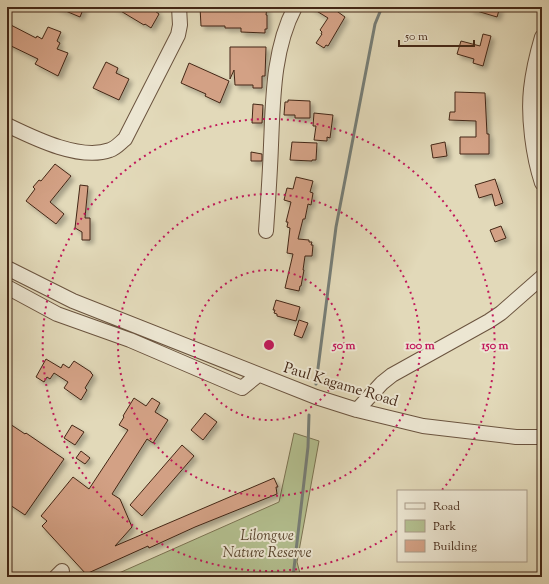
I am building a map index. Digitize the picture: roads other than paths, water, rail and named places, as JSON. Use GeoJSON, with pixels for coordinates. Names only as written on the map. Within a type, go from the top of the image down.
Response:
{"type":"FeatureCollection","features":[{"type":"Feature","properties":{"kind":"street"},"geometry":{"type":"LineString","coordinates":[[7,125],[42,141],[69,150],[96,152],[111,150],[125,138],[178,35],[181,20],[179,7]]}},
{"type":"Feature","properties":{"kind":"street"},"geometry":{"type":"LineString","coordinates":[[266,231],[273,93],[279,54],[286,28],[295,7]]}},
{"type":"Feature","properties":{"kind":"street"},"geometry":{"type":"LineString","coordinates":[[542,37],[530,90],[530,111],[534,154],[542,183]]}},
{"type":"Feature","properties":{"kind":"street","name":"Paul Kagame Road"},"geometry":{"type":"LineString","coordinates":[[7,268],[73,301],[194,348],[258,375],[316,397],[357,410],[422,426],[516,436],[542,437]]}},
{"type":"Feature","properties":{"kind":"street"},"geometry":{"type":"LineString","coordinates":[[357,410],[382,383],[392,375],[489,321],[501,313],[542,277]]}},
{"type":"Feature","properties":{"kind":"street"},"geometry":{"type":"LineString","coordinates":[[7,287],[57,314],[130,340],[242,388],[258,375]]}},
{"type":"Feature","properties":{"kind":"waterway"},"geometry":{"type":"LineString","coordinates":[[316,384],[336,227],[375,24],[382,7]]}},
{"type":"Feature","properties":{"kind":"waterway"},"geometry":{"type":"LineString","coordinates":[[293,577],[308,447],[309,415]]}},
{"type":"Feature","properties":{"kind":"park label","name":"Lilongwe Nature Reserve"},"geometry":{"type":"Point","coordinates":[267,544]}}]}
